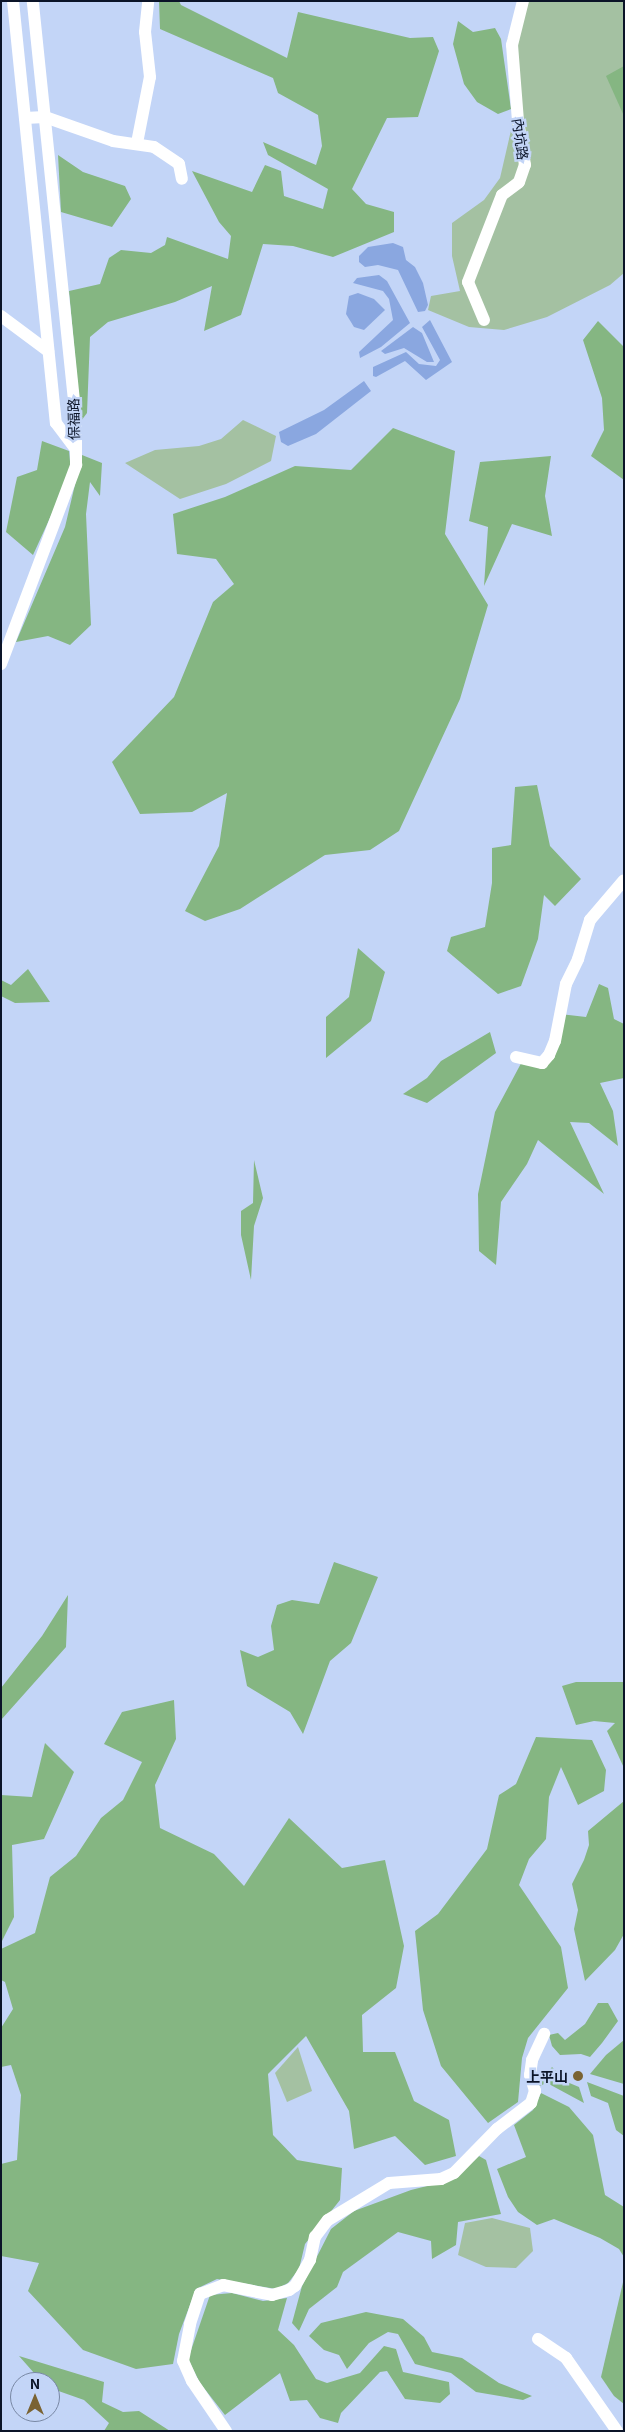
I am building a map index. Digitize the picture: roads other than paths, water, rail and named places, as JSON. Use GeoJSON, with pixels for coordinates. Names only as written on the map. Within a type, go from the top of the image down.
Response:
{"type":"FeatureCollection","features":[{"type":"Feature","properties":{"kind":"street","name":"保福路"},"geometry":{"type":"LineString","coordinates":[[13,1],[56,423],[74,447]]}},
{"type":"Feature","properties":{"kind":"street","name":"保福路"},"geometry":{"type":"LineString","coordinates":[[33,1],[76,420],[74,447]]}},
{"type":"Feature","properties":{"kind":"street"},"geometry":{"type":"LineString","coordinates":[[137,143],[150,77],[145,32],[148,1]]}},
{"type":"Feature","properties":{"kind":"street","name":"內坑路"},"geometry":{"type":"LineString","coordinates":[[484,320],[468,282],[502,195],[519,182],[526,165],[518,121],[512,45],[523,1]]}},
{"type":"Feature","properties":{"kind":"street"},"geometry":{"type":"LineString","coordinates":[[25,118],[45,117],[113,141],[154,146],[179,164],[182,179]]}},
{"type":"Feature","properties":{"kind":"street"},"geometry":{"type":"LineString","coordinates":[[1,316],[48,351]]}},
{"type":"Feature","properties":{"kind":"street"},"geometry":{"type":"LineString","coordinates":[[1,664],[75,475],[74,447]]}},
{"type":"Feature","properties":{"kind":"street"},"geometry":{"type":"LineString","coordinates":[[516,1057],[542,1063],[549,1055],[555,1041],[566,984],[578,959],[590,920],[624,880]]}},
{"type":"Feature","properties":{"kind":"street"},"geometry":{"type":"LineString","coordinates":[[226,2431],[192,2381],[183,2361],[190,2324],[200,2294],[223,2285],[272,2295],[289,2290],[295,2286],[306,2266],[315,2237],[328,2220],[389,2183],[441,2179],[454,2173],[497,2129],[531,2103],[534,2091],[530,2075],[532,2060],[544,2034]]}},
{"type":"Feature","properties":{"kind":"street"},"geometry":{"type":"LineString","coordinates":[[538,2339],[566,2358],[617,2431]]}},
{"type":"Feature","properties":{"kind":"water"},"geometry":{"type":"Polygon","coordinates":[[[393,243],[403,247],[406,260],[415,267],[423,283],[428,305],[425,311],[418,312],[398,270],[378,265],[365,267],[359,262],[359,256],[368,247],[393,243]]]}},
{"type":"Feature","properties":{"kind":"water"},"geometry":{"type":"Polygon","coordinates":[[[379,275],[387,281],[410,323],[381,347],[360,358],[359,352],[393,320],[389,299],[383,291],[353,283],[357,278],[379,275]]]}},
{"type":"Feature","properties":{"kind":"water"},"geometry":{"type":"Polygon","coordinates":[[[358,293],[374,299],[385,310],[364,330],[354,327],[346,314],[349,296],[358,293]]]}},
{"type":"Feature","properties":{"kind":"water"},"geometry":{"type":"Polygon","coordinates":[[[430,320],[452,362],[426,380],[405,361],[376,377],[373,376],[373,367],[406,352],[419,364],[436,366],[440,360],[422,327],[430,320]]]}},
{"type":"Feature","properties":{"kind":"water"},"geometry":{"type":"Polygon","coordinates":[[[413,327],[422,333],[434,362],[427,362],[404,348],[385,354],[381,351],[413,327]]]}},
{"type":"Feature","properties":{"kind":"water"},"geometry":{"type":"Polygon","coordinates":[[[364,381],[371,391],[316,434],[288,446],[281,442],[279,432],[324,410],[364,381]]]}},
{"type":"Feature","properties":{"kind":"place","name":"上平山"},"geometry":{"type":"Point","coordinates":[578,2076]}}]}
